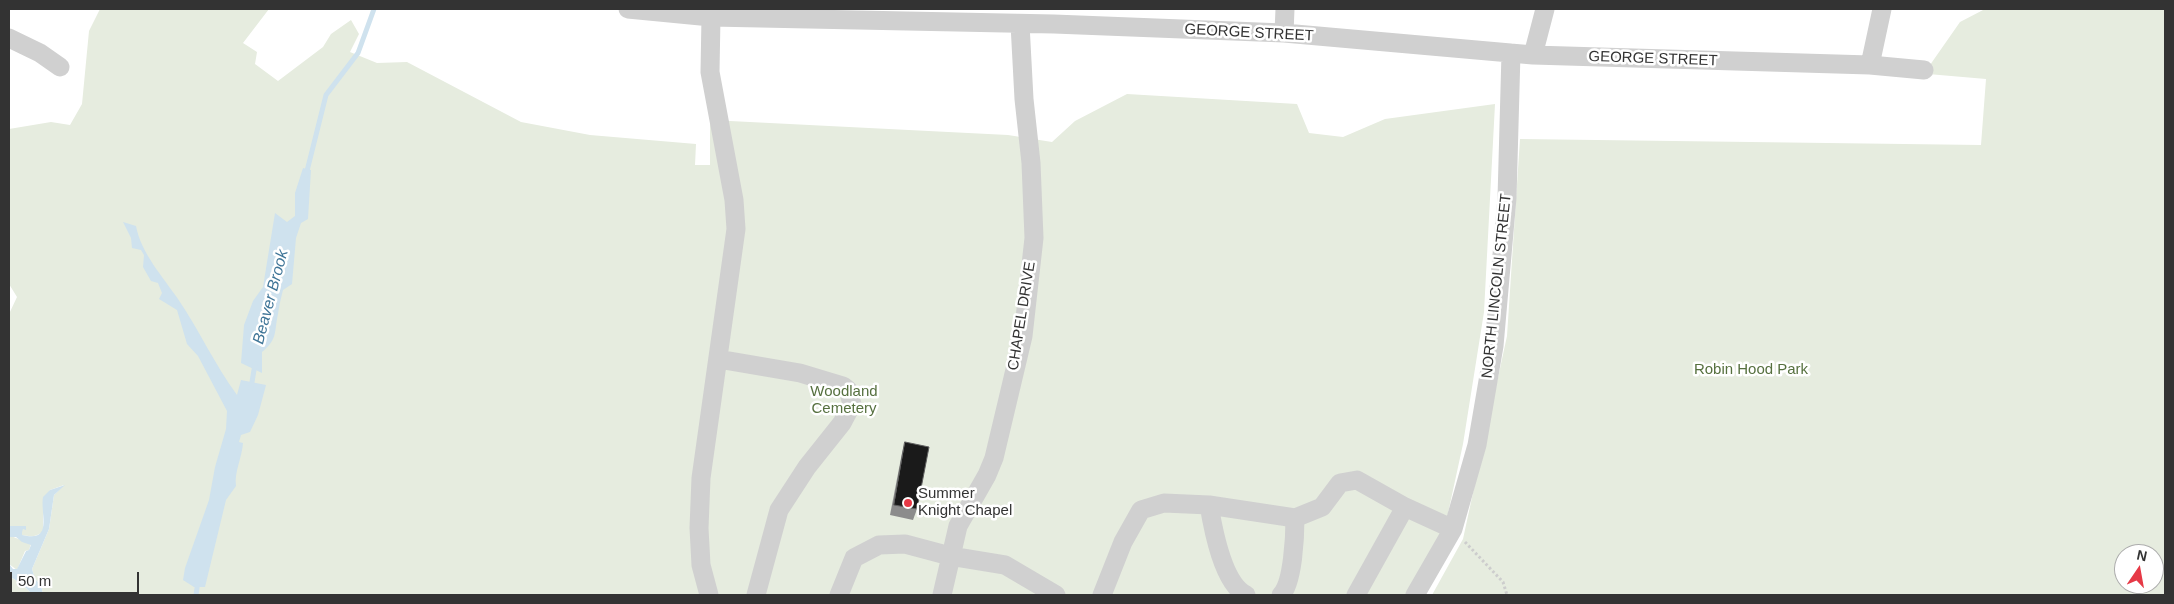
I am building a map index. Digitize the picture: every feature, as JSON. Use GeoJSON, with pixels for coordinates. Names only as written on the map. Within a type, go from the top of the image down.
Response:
{"type":"FeatureCollection","features":[{"type":"Feature","properties":{"kind":"street","name":"GEORGE STREET"},"geometry":{"type":"LineString","coordinates":[[628,9],[1020,24],[1053,16],[1284,33],[1533,55],[1870,65],[1924,70]]}},
{"type":"Feature","properties":{"kind":"street"},"geometry":{"type":"LineString","coordinates":[[1284,33],[1285,9]]}},
{"type":"Feature","properties":{"kind":"street"},"geometry":{"type":"LineString","coordinates":[[1533,55],[1545,9]]}},
{"type":"Feature","properties":{"kind":"street"},"geometry":{"type":"LineString","coordinates":[[1870,65],[1882,9]]}},
{"type":"Feature","properties":{"kind":"street"},"geometry":{"type":"LineString","coordinates":[[710,595],[701,566],[699,528],[701,478],[736,229],[734,200],[710,72],[722,14]]}},
{"type":"Feature","properties":{"kind":"street","name":"CHAPEL DRIVE"},"geometry":{"type":"LineString","coordinates":[[942,595],[958,526],[987,475],[994,458],[1006,400],[1023,336],[1034,238],[1031,163],[1024,100],[1020,24]]}},
{"type":"Feature","properties":{"kind":"street"},"geometry":{"type":"LineString","coordinates":[[9,38],[40,53],[60,67]]}},
{"type":"Feature","properties":{"kind":"street","name":"NORTH LINCOLN STREET"},"geometry":{"type":"LineString","coordinates":[[1415,595],[1453,529],[1477,445],[1494,346],[1507,198],[1511,53]]}},
{"type":"Feature","properties":{"kind":"street"},"geometry":{"type":"LineString","coordinates":[[718,359],[800,373],[843,386],[848,390],[852,404],[842,422],[807,467],[779,510],[756,595]]}},
{"type":"Feature","properties":{"kind":"street"},"geometry":{"type":"LineString","coordinates":[[1102,595],[1123,542],[1141,510],[1164,504],[1209,505],[1296,518],[1322,507],[1340,483],[1357,480],[1405,507],[1453,529]]}},
{"type":"Feature","properties":{"kind":"street"},"geometry":{"type":"LineString","coordinates":[[1209,505],[1216,544],[1232,578],[1242,593],[1246,595]]}},
{"type":"Feature","properties":{"kind":"street"},"geometry":{"type":"LineString","coordinates":[[1356,595],[1405,507]]}},
{"type":"Feature","properties":{"kind":"street"},"geometry":{"type":"LineString","coordinates":[[1281,595],[1289,575],[1294,547],[1296,518]]}},
{"type":"Feature","properties":{"kind":"street"},"geometry":{"type":"LineString","coordinates":[[839,595],[854,558],[879,545],[905,544],[950,556],[1005,565],[1056,595]]}},
{"type":"Feature","properties":{"kind":"path"},"geometry":{"type":"LineString","coordinates":[[1453,529],[1503,582],[1507,595]]}},
{"type":"Feature","properties":{"kind":"green space","name":"Woodland Cemetery"},"geometry":{"type":"Polygon","coordinates":[[[100,9],[269,9],[243,43],[257,52],[255,64],[278,81],[323,47],[331,34],[351,20],[359,34],[350,52],[377,63],[407,62],[521,122],[590,135],[696,144],[695,165],[710,165],[710,120],[1008,135],[1052,142],[1075,121],[1127,94],[1297,104],[1309,133],[1343,137],[1385,119],[1495,104],[1484,312],[1463,444],[1445,527],[1408,595],[43,595],[41,585],[35,579],[32,569],[49,529],[54,495],[64,485],[50,490],[43,515],[43,531],[41,533],[34,536],[22,535],[22,527],[9,526],[9,314],[17,297],[9,284],[9,129],[51,122],[70,125],[82,104],[89,31],[100,9]]]}},
{"type":"Feature","properties":{"kind":"green space","name":"Robin Hood Park"},"geometry":{"type":"Polygon","coordinates":[[[1985,9],[2165,9],[2165,595],[1432,595],[1463,539],[1507,336],[1520,139],[1981,145],[1986,79],[1928,74],[1930,65],[1960,22],[1985,9]]]}},
{"type":"Feature","properties":{"kind":"green space"},"geometry":{"type":"Polygon","coordinates":[[[11,536],[31,544],[29,550],[25,551],[17,570],[9,564],[9,537],[11,536]]]}},
{"type":"Feature","properties":{"kind":"green space"},"geometry":{"type":"Polygon","coordinates":[[[9,576],[22,584],[33,595],[9,595],[9,576]]]}},
{"type":"Feature","properties":{"kind":"water"},"geometry":{"type":"Polygon","coordinates":[[[303,168],[311,170],[308,219],[301,223],[296,238],[292,284],[283,290],[273,339],[262,352],[262,373],[241,363],[244,325],[253,301],[263,287],[275,213],[287,222],[295,216],[295,193],[303,168]]]}},
{"type":"Feature","properties":{"kind":"water"},"geometry":{"type":"Polygon","coordinates":[[[123,222],[136,226],[143,246],[153,264],[186,311],[221,372],[237,395],[241,380],[266,385],[258,415],[250,432],[241,435],[239,442],[243,443],[236,475],[236,486],[226,500],[205,587],[194,587],[183,580],[185,568],[209,500],[215,467],[226,429],[227,411],[198,356],[187,344],[177,310],[159,299],[162,293],[158,283],[151,281],[143,267],[144,255],[141,250],[132,248],[131,238],[123,222]]]}},
{"type":"Feature","properties":{"kind":"water"},"geometry":{"type":"Polygon","coordinates":[[[65,485],[54,495],[49,529],[32,569],[35,579],[41,585],[43,595],[33,595],[22,584],[9,576],[9,564],[13,569],[17,569],[31,545],[22,542],[16,537],[9,537],[9,526],[26,526],[26,530],[23,529],[22,535],[38,535],[42,531],[43,525],[43,497],[50,490],[65,485]]]}},
{"type":"Feature","properties":{"kind":"building"},"geometry":{"type":"Polygon","coordinates":[[[905,442],[929,447],[917,509],[894,505],[905,442]]]}},
{"type":"Feature","properties":{"kind":"waterway","name":"Beaver Brook"},"geometry":{"type":"LineString","coordinates":[[306,175],[326,95],[358,53],[374,9]]}},
{"type":"Feature","properties":{"kind":"waterway","name":"Beaver Brook"},"geometry":{"type":"LineString","coordinates":[[251,388],[255,364]]}},
{"type":"Feature","properties":{"kind":"waterway","name":"Beaver Brook"},"geometry":{"type":"LineString","coordinates":[[196,595],[198,581]]}},
{"type":"Feature","properties":{"kind":"place","name":"Summer Knight Chapel"},"geometry":{"type":"Point","coordinates":[908,503]}}]}
